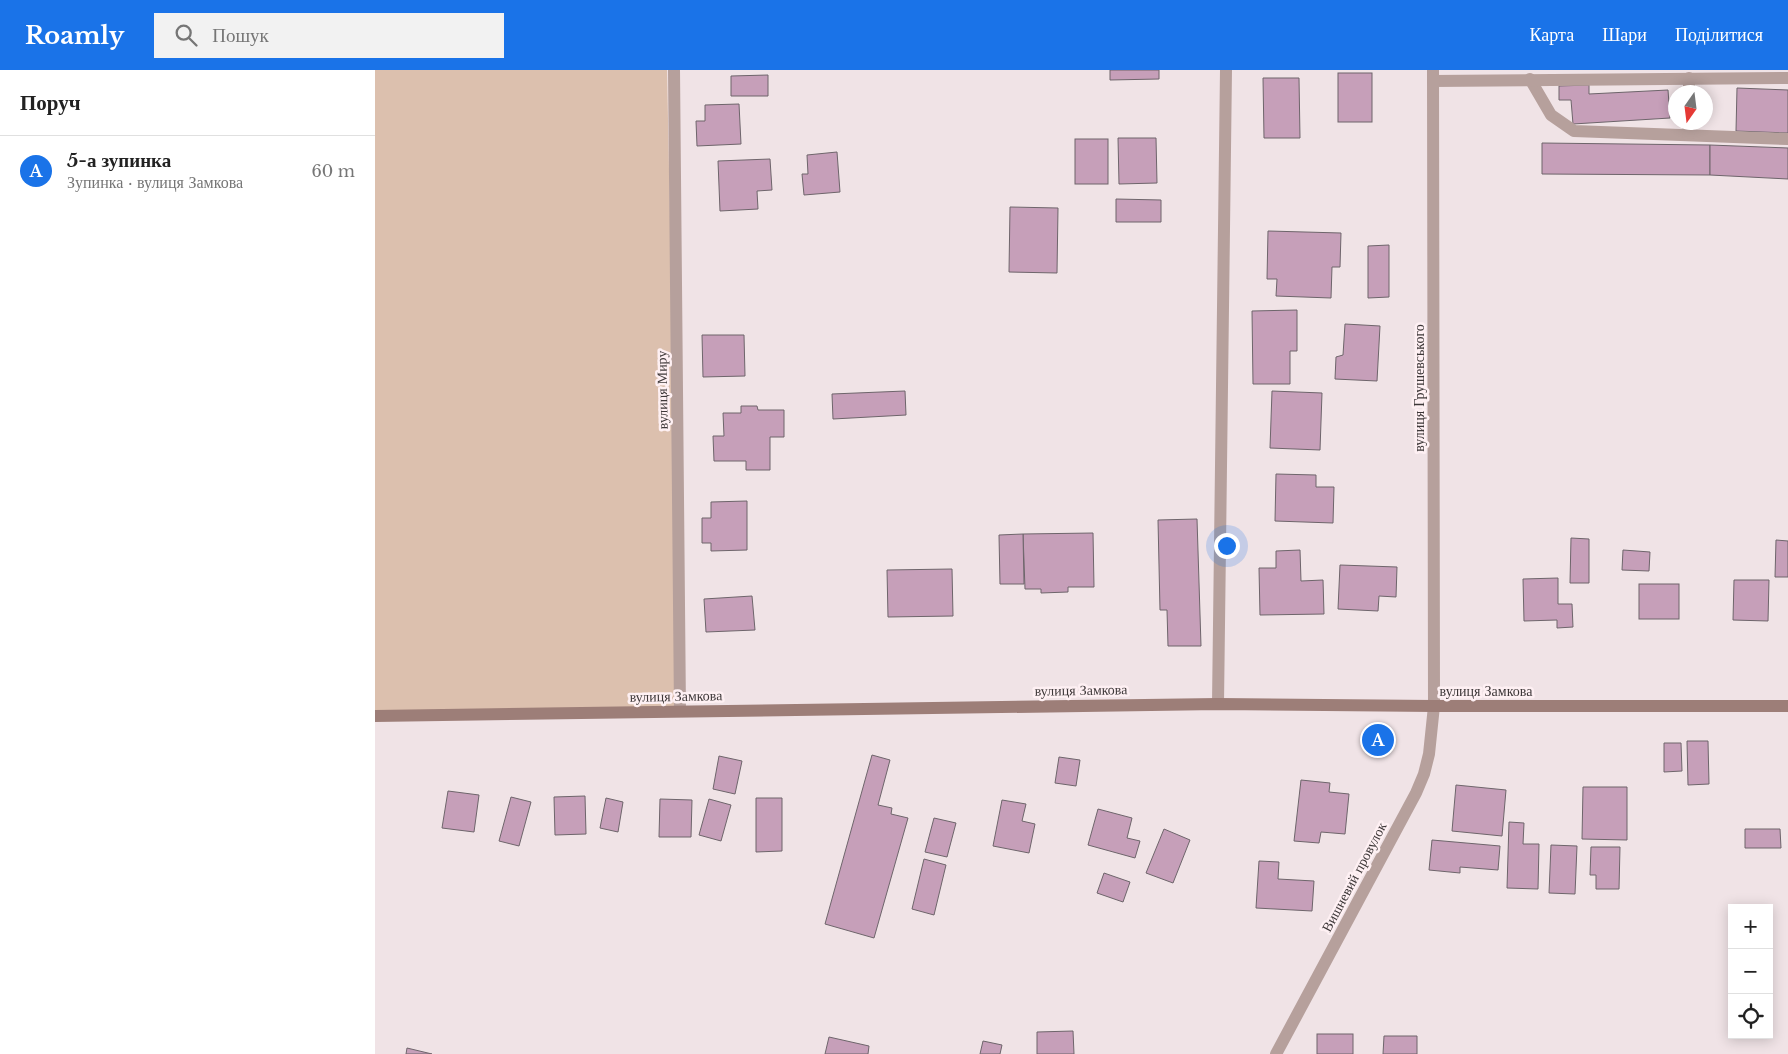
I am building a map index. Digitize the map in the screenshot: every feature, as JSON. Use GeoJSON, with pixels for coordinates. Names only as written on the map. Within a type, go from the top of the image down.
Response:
{"type":"FeatureCollection","features":[{"type":"Feature","properties":{"kind":"street","name":"вулиця Миру"},"geometry":{"type":"LineString","coordinates":[[674,70],[680,711]]}},
{"type":"Feature","properties":{"kind":"street"},"geometry":{"type":"LineString","coordinates":[[1218,704],[1226,70]]}},
{"type":"Feature","properties":{"kind":"street"},"geometry":{"type":"LineString","coordinates":[[1433,75],[1530,79],[1788,78]]}},
{"type":"Feature","properties":{"kind":"street","name":"вулиця Грушевського"},"geometry":{"type":"LineString","coordinates":[[1433,75],[1435,706]]}},
{"type":"Feature","properties":{"kind":"street"},"geometry":{"type":"LineString","coordinates":[[1689,78],[1689,85]]}},
{"type":"Feature","properties":{"kind":"street"},"geometry":{"type":"LineString","coordinates":[[1530,79],[1551,115],[1574,131],[1668,129]]}},
{"type":"Feature","properties":{"kind":"street"},"geometry":{"type":"LineString","coordinates":[[1700,130],[1788,138]]}},
{"type":"Feature","properties":{"kind":"street","name":"вулиця Замкова"},"geometry":{"type":"LineString","coordinates":[[375,716],[1218,704],[1788,706]]}},
{"type":"Feature","properties":{"kind":"street","name":"Вишневий провулок"},"geometry":{"type":"LineString","coordinates":[[1276,1054],[1416,793],[1424,774],[1429,754],[1435,706]]}},
{"type":"Feature","properties":{"kind":"shaded area"},"geometry":{"type":"Polygon","coordinates":[[[375,70],[667,70],[680,711],[375,716],[375,70]]]}},
{"type":"Feature","properties":{"kind":"building"},"geometry":{"type":"Polygon","coordinates":[[[1110,70],[1159,70],[1159,79],[1110,80],[1110,70]]]}},
{"type":"Feature","properties":{"kind":"building"},"geometry":{"type":"Polygon","coordinates":[[[1338,73],[1372,73],[1372,122],[1338,122],[1338,73]]]}},
{"type":"Feature","properties":{"kind":"building"},"geometry":{"type":"Polygon","coordinates":[[[768,75],[768,96],[731,96],[731,76],[768,75]]]}},
{"type":"Feature","properties":{"kind":"building"},"geometry":{"type":"Polygon","coordinates":[[[1263,78],[1299,78],[1300,138],[1264,138],[1263,78]]]}},
{"type":"Feature","properties":{"kind":"building"},"geometry":{"type":"Polygon","coordinates":[[[1589,85],[1589,94],[1668,90],[1668,118],[1573,124],[1571,100],[1559,100],[1559,86],[1589,85]]]}},
{"type":"Feature","properties":{"kind":"building"},"geometry":{"type":"Polygon","coordinates":[[[1737,88],[1788,90],[1788,133],[1736,131],[1737,88]]]}},
{"type":"Feature","properties":{"kind":"building"},"geometry":{"type":"Polygon","coordinates":[[[739,104],[741,144],[697,146],[696,121],[705,121],[705,105],[739,104]]]}},
{"type":"Feature","properties":{"kind":"building"},"geometry":{"type":"Polygon","coordinates":[[[1118,138],[1156,138],[1157,183],[1119,184],[1118,138]]]}},
{"type":"Feature","properties":{"kind":"building"},"geometry":{"type":"Polygon","coordinates":[[[1075,139],[1108,139],[1108,184],[1075,184],[1075,139]]]}},
{"type":"Feature","properties":{"kind":"building"},"geometry":{"type":"Polygon","coordinates":[[[1542,143],[1710,145],[1710,175],[1542,174],[1542,143]]]}},
{"type":"Feature","properties":{"kind":"building"},"geometry":{"type":"Polygon","coordinates":[[[1710,145],[1788,148],[1788,179],[1710,175],[1710,145]]]}},
{"type":"Feature","properties":{"kind":"building"},"geometry":{"type":"Polygon","coordinates":[[[837,152],[840,192],[804,195],[802,174],[808,174],[807,155],[837,152]]]}},
{"type":"Feature","properties":{"kind":"building"},"geometry":{"type":"Polygon","coordinates":[[[770,159],[772,190],[757,191],[758,209],[720,211],[718,161],[770,159]]]}},
{"type":"Feature","properties":{"kind":"building"},"geometry":{"type":"Polygon","coordinates":[[[1116,199],[1161,200],[1161,222],[1116,222],[1116,199]]]}},
{"type":"Feature","properties":{"kind":"building"},"geometry":{"type":"Polygon","coordinates":[[[1010,207],[1058,208],[1057,273],[1009,272],[1010,207]]]}},
{"type":"Feature","properties":{"kind":"building"},"geometry":{"type":"Polygon","coordinates":[[[1268,231],[1341,233],[1340,267],[1332,267],[1331,298],[1276,296],[1277,279],[1267,279],[1268,231]]]}},
{"type":"Feature","properties":{"kind":"building"},"geometry":{"type":"Polygon","coordinates":[[[1389,245],[1389,297],[1368,298],[1368,246],[1389,245]]]}},
{"type":"Feature","properties":{"kind":"building"},"geometry":{"type":"Polygon","coordinates":[[[1297,310],[1297,351],[1290,351],[1290,384],[1253,384],[1252,311],[1297,310]]]}},
{"type":"Feature","properties":{"kind":"building"},"geometry":{"type":"Polygon","coordinates":[[[1345,324],[1380,326],[1377,381],[1335,379],[1336,357],[1343,355],[1345,324]]]}},
{"type":"Feature","properties":{"kind":"building"},"geometry":{"type":"Polygon","coordinates":[[[702,335],[744,335],[745,376],[703,377],[702,335]]]}},
{"type":"Feature","properties":{"kind":"building"},"geometry":{"type":"Polygon","coordinates":[[[905,391],[906,415],[833,419],[832,394],[905,391]]]}},
{"type":"Feature","properties":{"kind":"building"},"geometry":{"type":"Polygon","coordinates":[[[1272,391],[1322,393],[1320,450],[1270,448],[1272,391]]]}},
{"type":"Feature","properties":{"kind":"building"},"geometry":{"type":"Polygon","coordinates":[[[741,406],[757,406],[758,410],[784,410],[784,437],[770,437],[770,470],[746,470],[746,461],[714,461],[713,436],[724,436],[723,413],[741,413],[741,406]]]}},
{"type":"Feature","properties":{"kind":"building"},"geometry":{"type":"Polygon","coordinates":[[[1276,474],[1316,475],[1316,487],[1334,487],[1333,523],[1275,521],[1276,474]]]}},
{"type":"Feature","properties":{"kind":"building"},"geometry":{"type":"Polygon","coordinates":[[[747,501],[747,550],[711,551],[711,543],[702,543],[702,518],[711,518],[711,502],[747,501]]]}},
{"type":"Feature","properties":{"kind":"building"},"geometry":{"type":"Polygon","coordinates":[[[1197,519],[1201,646],[1168,646],[1167,610],[1160,610],[1158,520],[1197,519]]]}},
{"type":"Feature","properties":{"kind":"building"},"geometry":{"type":"Polygon","coordinates":[[[1093,533],[1094,587],[1068,587],[1068,592],[1041,593],[1041,589],[1025,589],[1023,534],[1093,533]]]}},
{"type":"Feature","properties":{"kind":"building"},"geometry":{"type":"Polygon","coordinates":[[[1023,534],[1024,584],[1000,584],[999,535],[1023,534]]]}},
{"type":"Feature","properties":{"kind":"building"},"geometry":{"type":"Polygon","coordinates":[[[1571,538],[1589,539],[1589,583],[1570,583],[1571,538]]]}},
{"type":"Feature","properties":{"kind":"building"},"geometry":{"type":"Polygon","coordinates":[[[1776,540],[1788,541],[1788,577],[1775,577],[1776,540]]]}},
{"type":"Feature","properties":{"kind":"building"},"geometry":{"type":"Polygon","coordinates":[[[1300,550],[1301,581],[1323,580],[1324,614],[1260,615],[1259,568],[1276,568],[1276,551],[1300,550]]]}},
{"type":"Feature","properties":{"kind":"building"},"geometry":{"type":"Polygon","coordinates":[[[1623,550],[1650,552],[1649,571],[1622,570],[1623,550]]]}},
{"type":"Feature","properties":{"kind":"building"},"geometry":{"type":"Polygon","coordinates":[[[1340,565],[1397,567],[1396,597],[1379,596],[1378,611],[1338,609],[1340,565]]]}},
{"type":"Feature","properties":{"kind":"building"},"geometry":{"type":"Polygon","coordinates":[[[952,569],[953,616],[888,617],[887,570],[952,569]]]}},
{"type":"Feature","properties":{"kind":"building"},"geometry":{"type":"Polygon","coordinates":[[[1558,578],[1558,604],[1572,604],[1573,627],[1557,628],[1557,620],[1524,621],[1523,579],[1558,578]]]}},
{"type":"Feature","properties":{"kind":"building"},"geometry":{"type":"Polygon","coordinates":[[[1734,580],[1769,580],[1768,621],[1733,620],[1734,580]]]}},
{"type":"Feature","properties":{"kind":"building"},"geometry":{"type":"Polygon","coordinates":[[[1639,584],[1679,584],[1679,619],[1639,619],[1639,584]]]}},
{"type":"Feature","properties":{"kind":"building"},"geometry":{"type":"Polygon","coordinates":[[[752,596],[755,630],[706,632],[704,599],[752,596]]]}},
{"type":"Feature","properties":{"kind":"building"},"geometry":{"type":"Polygon","coordinates":[[[1687,741],[1708,741],[1709,784],[1688,785],[1687,741]]]}},
{"type":"Feature","properties":{"kind":"building"},"geometry":{"type":"Polygon","coordinates":[[[1664,743],[1681,743],[1682,771],[1664,772],[1664,743]]]}},
{"type":"Feature","properties":{"kind":"building"},"geometry":{"type":"Polygon","coordinates":[[[872,755],[890,760],[878,805],[892,808],[891,814],[908,818],[874,938],[825,924],[872,755]]]}},
{"type":"Feature","properties":{"kind":"building"},"geometry":{"type":"Polygon","coordinates":[[[719,756],[742,761],[735,794],[713,789],[719,756]]]}},
{"type":"Feature","properties":{"kind":"building"},"geometry":{"type":"Polygon","coordinates":[[[1059,757],[1080,760],[1076,786],[1055,783],[1059,757]]]}},
{"type":"Feature","properties":{"kind":"building"},"geometry":{"type":"Polygon","coordinates":[[[1301,780],[1330,783],[1329,792],[1349,794],[1345,834],[1321,832],[1319,843],[1294,841],[1301,780]]]}},
{"type":"Feature","properties":{"kind":"building"},"geometry":{"type":"Polygon","coordinates":[[[1456,785],[1506,790],[1502,836],[1452,831],[1456,785]]]}},
{"type":"Feature","properties":{"kind":"building"},"geometry":{"type":"Polygon","coordinates":[[[1583,787],[1627,787],[1627,840],[1582,839],[1583,787]]]}},
{"type":"Feature","properties":{"kind":"building"},"geometry":{"type":"Polygon","coordinates":[[[448,791],[479,795],[474,832],[442,828],[448,791]]]}},
{"type":"Feature","properties":{"kind":"building"},"geometry":{"type":"Polygon","coordinates":[[[585,796],[586,834],[555,835],[554,797],[585,796]]]}},
{"type":"Feature","properties":{"kind":"building"},"geometry":{"type":"Polygon","coordinates":[[[511,797],[531,802],[519,846],[499,841],[511,797]]]}},
{"type":"Feature","properties":{"kind":"building"},"geometry":{"type":"Polygon","coordinates":[[[606,798],[623,802],[618,832],[600,828],[606,798]]]}},
{"type":"Feature","properties":{"kind":"building"},"geometry":{"type":"Polygon","coordinates":[[[756,798],[782,798],[782,851],[756,852],[756,798]]]}},
{"type":"Feature","properties":{"kind":"building"},"geometry":{"type":"Polygon","coordinates":[[[660,799],[692,800],[691,837],[659,837],[660,799]]]}},
{"type":"Feature","properties":{"kind":"building"},"geometry":{"type":"Polygon","coordinates":[[[709,799],[731,805],[721,841],[699,835],[709,799]]]}},
{"type":"Feature","properties":{"kind":"building"},"geometry":{"type":"Polygon","coordinates":[[[1002,800],[1026,804],[1022,821],[1035,824],[1029,853],[993,846],[1002,800]]]}},
{"type":"Feature","properties":{"kind":"building"},"geometry":{"type":"Polygon","coordinates":[[[1098,809],[1132,818],[1127,838],[1140,841],[1135,858],[1088,845],[1098,809]]]}},
{"type":"Feature","properties":{"kind":"building"},"geometry":{"type":"Polygon","coordinates":[[[934,818],[956,823],[947,857],[925,852],[934,818]]]}},
{"type":"Feature","properties":{"kind":"building"},"geometry":{"type":"Polygon","coordinates":[[[1509,822],[1524,823],[1523,844],[1539,844],[1538,889],[1507,888],[1509,822]]]}},
{"type":"Feature","properties":{"kind":"building"},"geometry":{"type":"Polygon","coordinates":[[[1164,829],[1190,840],[1173,883],[1146,873],[1164,829]]]}},
{"type":"Feature","properties":{"kind":"building"},"geometry":{"type":"Polygon","coordinates":[[[1745,829],[1780,829],[1781,848],[1745,848],[1745,829]]]}},
{"type":"Feature","properties":{"kind":"building"},"geometry":{"type":"Polygon","coordinates":[[[1432,840],[1500,846],[1498,870],[1460,867],[1460,873],[1429,870],[1432,840]]]}},
{"type":"Feature","properties":{"kind":"building"},"geometry":{"type":"Polygon","coordinates":[[[1551,845],[1577,846],[1575,894],[1549,893],[1551,845]]]}},
{"type":"Feature","properties":{"kind":"building"},"geometry":{"type":"Polygon","coordinates":[[[1591,847],[1620,847],[1619,889],[1596,889],[1596,875],[1590,875],[1591,847]]]}},
{"type":"Feature","properties":{"kind":"building"},"geometry":{"type":"Polygon","coordinates":[[[924,859],[946,865],[934,915],[912,909],[924,859]]]}},
{"type":"Feature","properties":{"kind":"building"},"geometry":{"type":"Polygon","coordinates":[[[1259,861],[1279,862],[1278,879],[1314,881],[1312,911],[1256,908],[1259,861]]]}},
{"type":"Feature","properties":{"kind":"building"},"geometry":{"type":"Polygon","coordinates":[[[1104,873],[1130,882],[1123,902],[1097,893],[1104,873]]]}},
{"type":"Feature","properties":{"kind":"building"},"geometry":{"type":"Polygon","coordinates":[[[1073,1031],[1074,1054],[1037,1054],[1037,1032],[1073,1031]]]}},
{"type":"Feature","properties":{"kind":"building"},"geometry":{"type":"Polygon","coordinates":[[[1317,1034],[1353,1034],[1353,1054],[1317,1054],[1317,1034]]]}},
{"type":"Feature","properties":{"kind":"building"},"geometry":{"type":"Polygon","coordinates":[[[1384,1036],[1417,1036],[1417,1054],[1383,1054],[1384,1036]]]}},
{"type":"Feature","properties":{"kind":"building"},"geometry":{"type":"Polygon","coordinates":[[[829,1037],[869,1046],[868,1054],[825,1054],[829,1037]]]}},
{"type":"Feature","properties":{"kind":"building"},"geometry":{"type":"Polygon","coordinates":[[[983,1041],[1002,1045],[1000,1054],[980,1054],[983,1041]]]}},
{"type":"Feature","properties":{"kind":"building"},"geometry":{"type":"Polygon","coordinates":[[[407,1048],[432,1054],[406,1054],[407,1048]]]}},
{"type":"Feature","properties":{"kind":"place","name":"5-а зупинка"},"geometry":{"type":"Point","coordinates":[1378,740]}}]}
